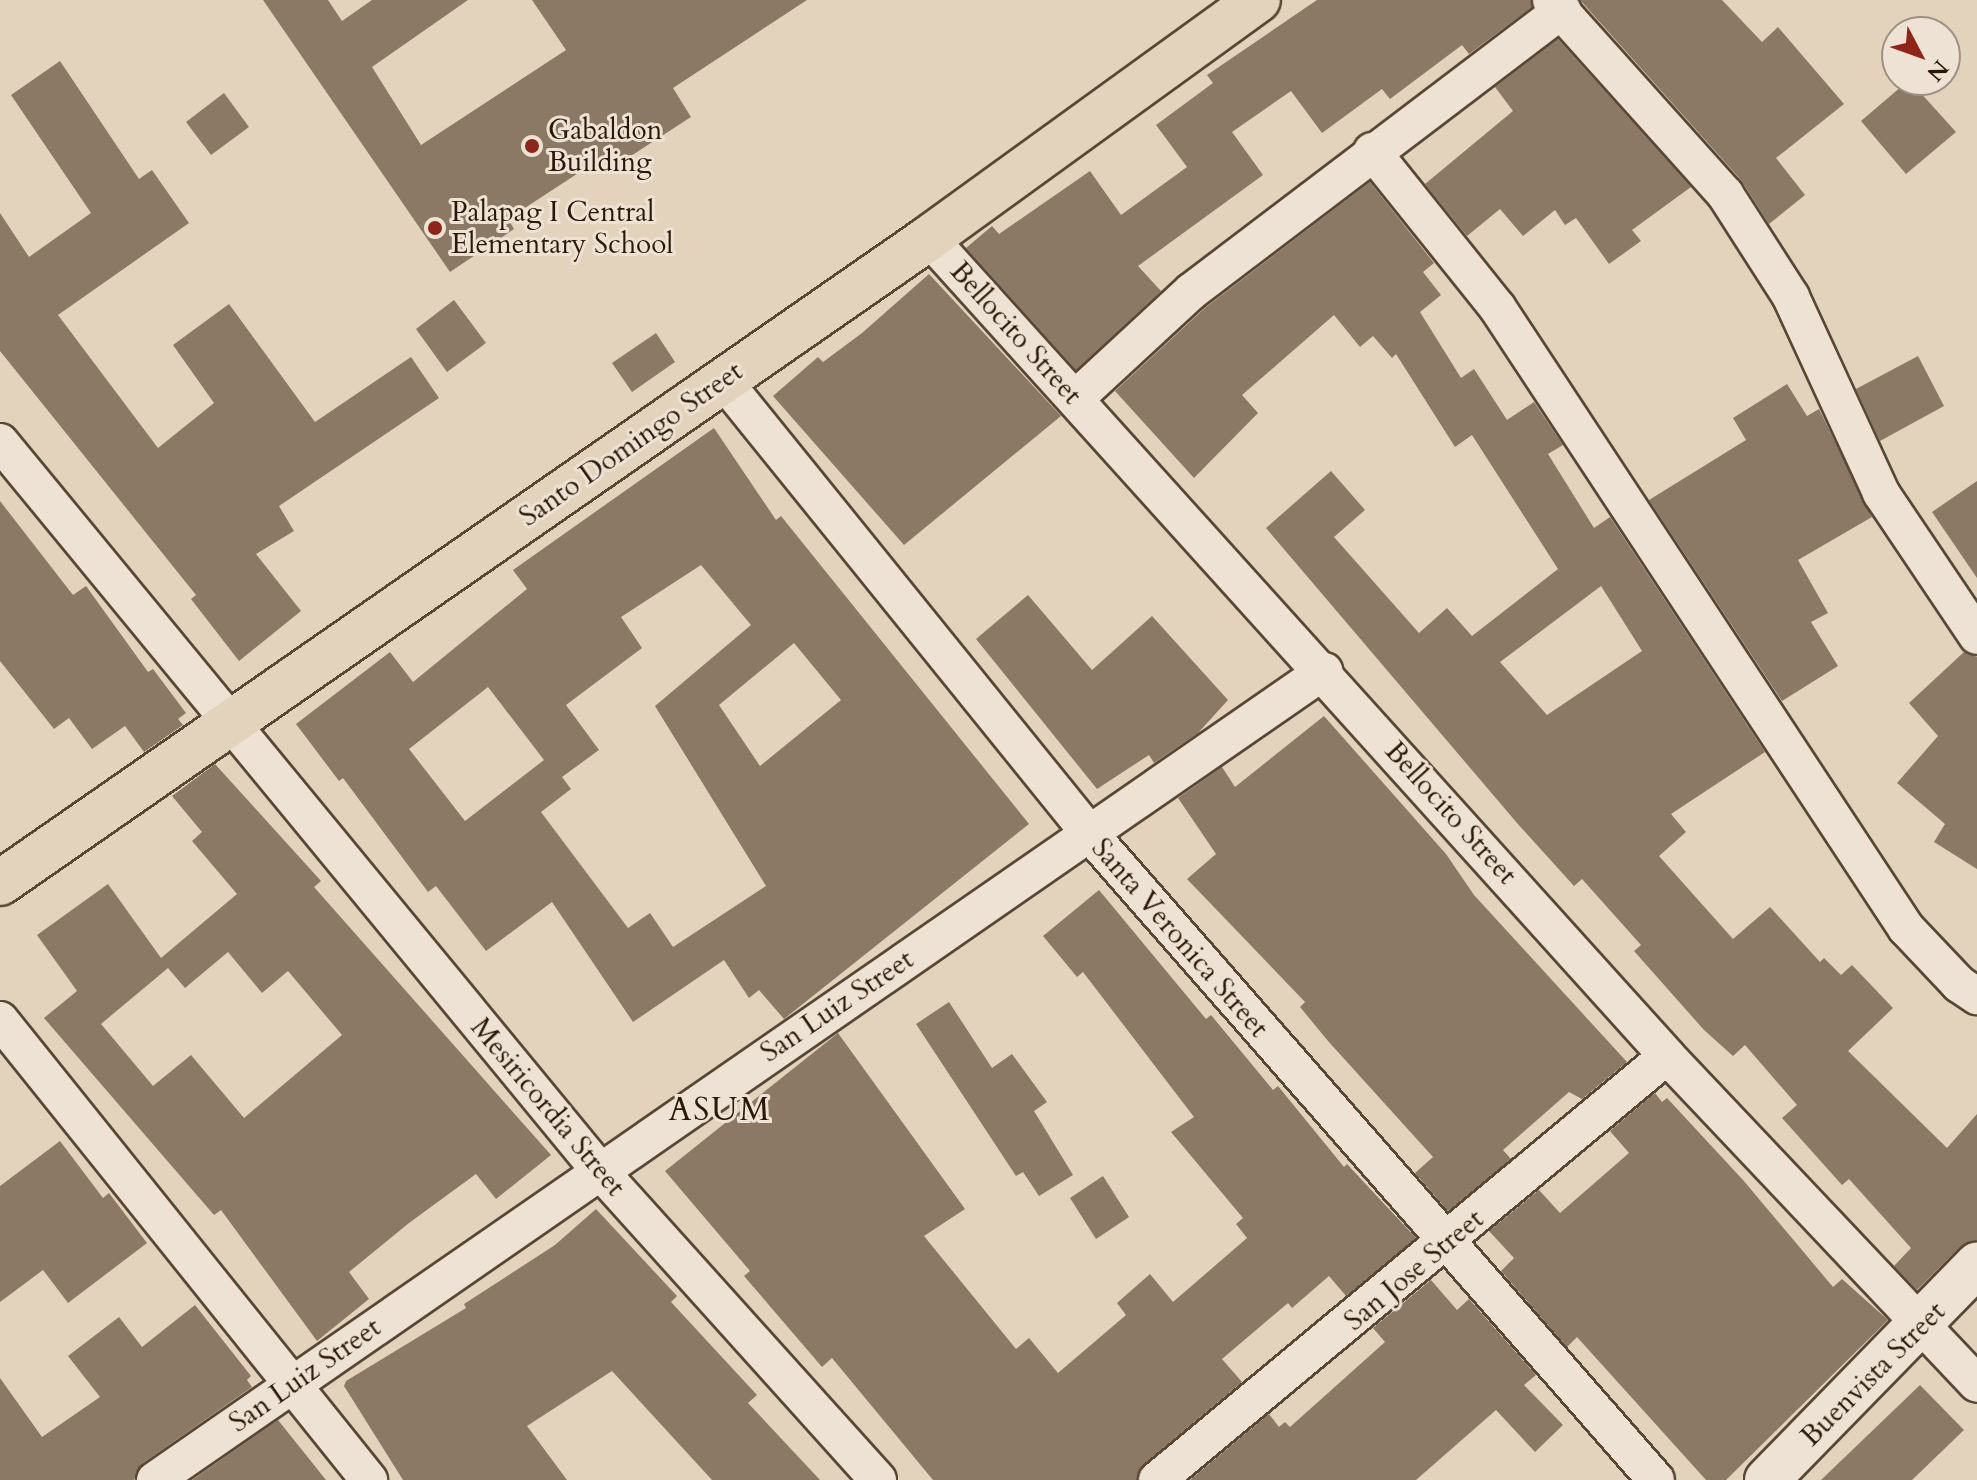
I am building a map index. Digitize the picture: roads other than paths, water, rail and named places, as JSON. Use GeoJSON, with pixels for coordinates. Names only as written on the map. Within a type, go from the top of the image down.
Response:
{"type":"FeatureCollection","features":[{"type":"Feature","properties":{"kind":"main road","name":"Santo Domingo Street"},"geometry":{"type":"LineString","coordinates":[[0,883],[929,238],[1258,0]]}},
{"type":"Feature","properties":{"kind":"street"},"geometry":{"type":"LineString","coordinates":[[1076,398],[1192,291],[1556,5],[1725,194],[1791,297],[1881,493],[1977,636]]}},
{"type":"Feature","properties":{"kind":"street"},"geometry":{"type":"LineString","coordinates":[[1372,151],[1497,307],[1906,928],[1959,984],[1977,996]]}},
{"type":"Feature","properties":{"kind":"street","name":"Bellocito Street"},"geometry":{"type":"LineString","coordinates":[[929,238],[1324,671],[1667,1056],[1977,1384]]}},
{"type":"Feature","properties":{"kind":"street","name":"Santa Veronica Street"},"geometry":{"type":"LineString","coordinates":[[723,380],[1089,833],[1656,1480]]}},
{"type":"Feature","properties":{"kind":"street","name":"Mesiricordia Street"},"geometry":{"type":"LineString","coordinates":[[0,442],[228,724],[599,1170],[878,1480]]}},
{"type":"Feature","properties":{"kind":"street","name":"San Luiz Street"},"geometry":{"type":"LineString","coordinates":[[155,1480],[1324,671]]}},
{"type":"Feature","properties":{"kind":"street"},"geometry":{"type":"LineString","coordinates":[[0,1020],[369,1480]]}},
{"type":"Feature","properties":{"kind":"street","name":"San Jose Street"},"geometry":{"type":"LineString","coordinates":[[1157,1480],[1447,1243],[1667,1056]]}},
{"type":"Feature","properties":{"kind":"street","name":"Buenvista Street"},"geometry":{"type":"LineString","coordinates":[[1767,1480],[1923,1325],[1977,1265]]}},
{"type":"Feature","properties":{"kind":"place","name":"Gabaldon Building"},"geometry":{"type":"Point","coordinates":[532,146]}},
{"type":"Feature","properties":{"kind":"place","name":"Palapag I Central Elementary School"},"geometry":{"type":"Point","coordinates":[435,228]}},
{"type":"Feature","properties":{"kind":"district","name":"ASUM"},"geometry":{"type":"Point","coordinates":[720,1110]}}]}
